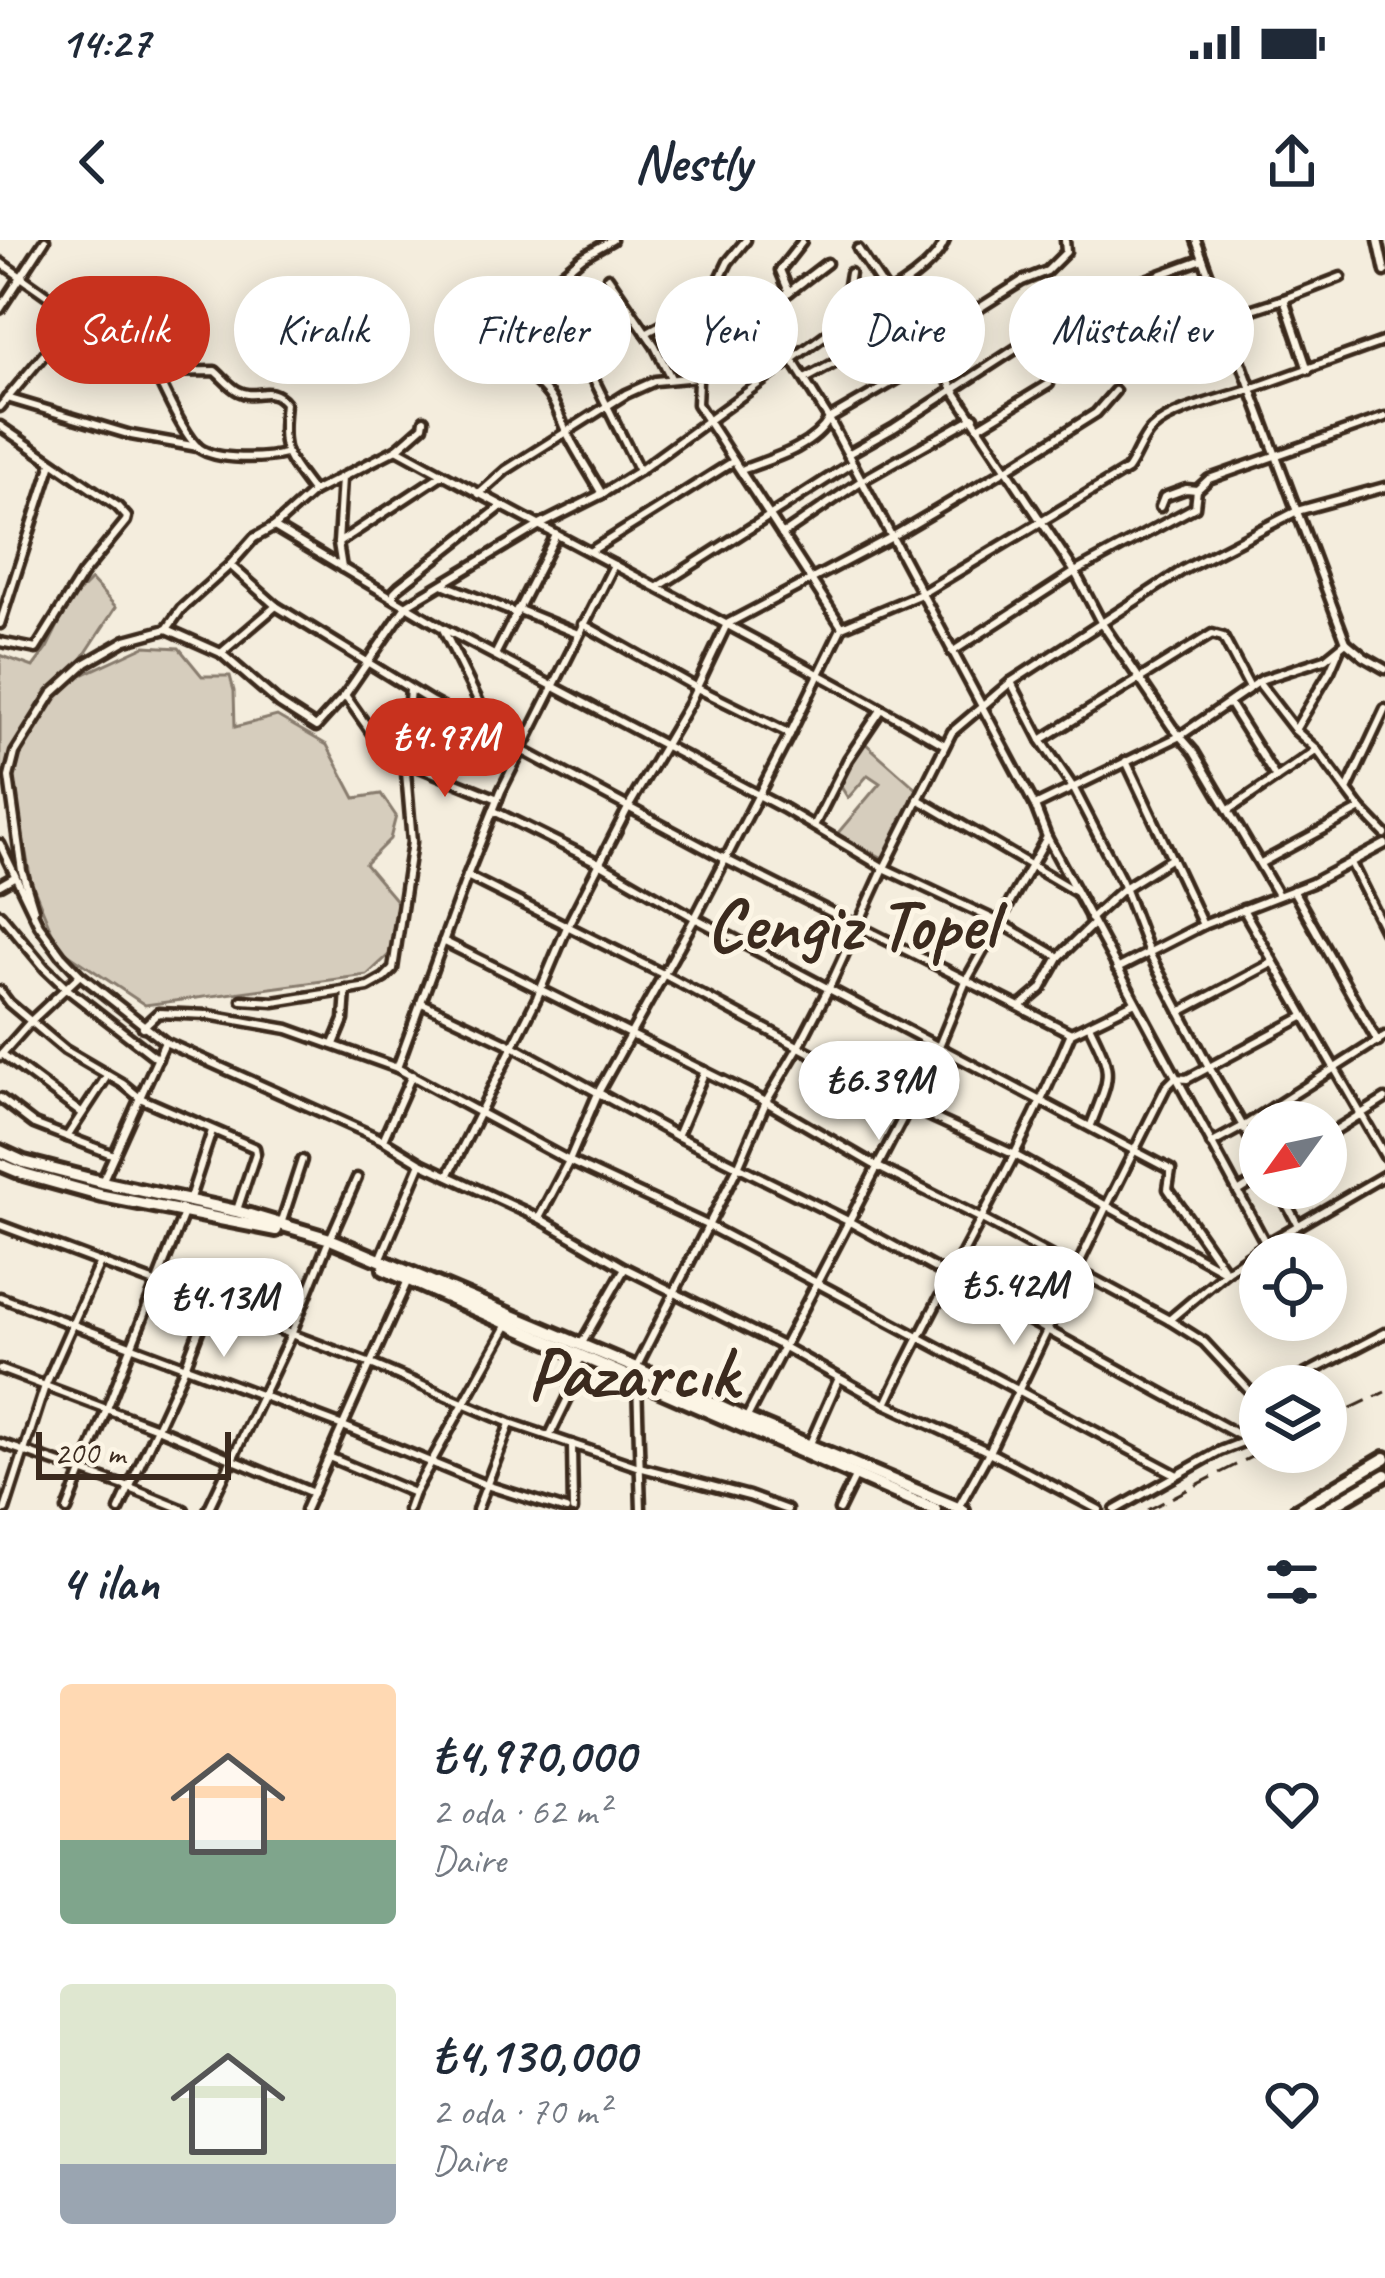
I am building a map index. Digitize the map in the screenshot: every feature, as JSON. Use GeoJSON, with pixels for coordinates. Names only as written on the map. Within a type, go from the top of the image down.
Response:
{"type":"FeatureCollection","features":[{"type":"Feature","properties":{"kind":"highway"},"geometry":{"type":"LineString","coordinates":[[0,1151],[24,1162],[186,1207],[329,1242],[507,1326],[581,1350]]}},
{"type":"Feature","properties":{"kind":"highway"},"geometry":{"type":"LineString","coordinates":[[0,1164],[103,1196],[236,1211],[380,1260],[935,1510]]}},
{"type":"Feature","properties":{"kind":"highway"},"geometry":{"type":"LineString","coordinates":[[636,1375],[960,1509]]}},
{"type":"Feature","properties":{"kind":"highway"},"geometry":{"type":"LineString","coordinates":[[1297,1510],[1385,1458]]}},
{"type":"Feature","properties":{"kind":"highway"},"geometry":{"type":"LineString","coordinates":[[1325,1510],[1385,1475]]}},
{"type":"Feature","properties":{"kind":"street"},"geometry":{"type":"LineString","coordinates":[[0,309],[45,240]]}},
{"type":"Feature","properties":{"kind":"street"},"geometry":{"type":"LineString","coordinates":[[602,494],[566,433],[551,396],[512,360],[493,325],[496,316],[612,240]]}},
{"type":"Feature","properties":{"kind":"street"},"geometry":{"type":"LineString","coordinates":[[721,276],[746,240]]}},
{"type":"Feature","properties":{"kind":"street"},"geometry":{"type":"LineString","coordinates":[[911,276],[941,251],[945,240]]}},
{"type":"Feature","properties":{"kind":"street"},"geometry":{"type":"LineString","coordinates":[[985,305],[1046,271],[1066,252],[1065,240]]}},
{"type":"Feature","properties":{"kind":"street"},"geometry":{"type":"LineString","coordinates":[[1196,240],[1209,276]]}},
{"type":"Feature","properties":{"kind":"street"},"geometry":{"type":"LineString","coordinates":[[1378,240],[1385,272]]}},
{"type":"Feature","properties":{"kind":"street"},"geometry":{"type":"LineString","coordinates":[[782,276],[780,270],[802,242]]}},
{"type":"Feature","properties":{"kind":"street"},"geometry":{"type":"LineString","coordinates":[[858,248],[876,276]]}},
{"type":"Feature","properties":{"kind":"street"},"geometry":{"type":"LineString","coordinates":[[848,454],[1091,300],[1203,259]]}},
{"type":"Feature","properties":{"kind":"street"},"geometry":{"type":"LineString","coordinates":[[0,262],[36,288]]}},
{"type":"Feature","properties":{"kind":"street"},"geometry":{"type":"LineString","coordinates":[[798,285],[827,263]]}},
{"type":"Feature","properties":{"kind":"street"},"geometry":{"type":"LineString","coordinates":[[1254,309],[1341,277]]}},
{"type":"Feature","properties":{"kind":"street"},"geometry":{"type":"LineString","coordinates":[[1284,299],[1308,370]]}},
{"type":"Feature","properties":{"kind":"street"},"geometry":{"type":"LineString","coordinates":[[631,310],[655,349]]}},
{"type":"Feature","properties":{"kind":"street"},"geometry":{"type":"LineString","coordinates":[[646,332],[655,327]]}},
{"type":"Feature","properties":{"kind":"street"},"geometry":{"type":"LineString","coordinates":[[798,357],[822,339]]}},
{"type":"Feature","properties":{"kind":"street"},"geometry":{"type":"LineString","coordinates":[[539,1219],[599,1091],[695,918],[842,627],[921,594],[1127,470],[1154,427],[1174,415],[1385,340]]}},
{"type":"Feature","properties":{"kind":"street"},"geometry":{"type":"LineString","coordinates":[[0,407],[36,364]]}},
{"type":"Feature","properties":{"kind":"street"},"geometry":{"type":"LineString","coordinates":[[798,368],[1260,1233]]}},
{"type":"Feature","properties":{"kind":"street"},"geometry":{"type":"LineString","coordinates":[[806,379],[822,370]]}},
{"type":"Feature","properties":{"kind":"street"},"geometry":{"type":"LineString","coordinates":[[210,371],[246,394],[279,396],[285,404],[281,430],[285,454],[313,492]]}},
{"type":"Feature","properties":{"kind":"street"},"geometry":{"type":"LineString","coordinates":[[478,495],[506,470],[655,381]]}},
{"type":"Feature","properties":{"kind":"street"},"geometry":{"type":"LineString","coordinates":[[160,384],[198,447]]}},
{"type":"Feature","properties":{"kind":"street"},"geometry":{"type":"LineString","coordinates":[[596,384],[639,471]]}},
{"type":"Feature","properties":{"kind":"street"},"geometry":{"type":"LineString","coordinates":[[698,384],[697,404],[842,627]]}},
{"type":"Feature","properties":{"kind":"street"},"geometry":{"type":"LineString","coordinates":[[38,926],[22,871],[9,777],[15,753],[52,694],[86,663],[126,640],[167,629],[221,653],[316,727],[369,662],[406,605],[639,471],[759,384]]}},
{"type":"Feature","properties":{"kind":"street"},"geometry":{"type":"LineString","coordinates":[[741,470],[782,455],[821,432],[829,419],[889,384]]}},
{"type":"Feature","properties":{"kind":"street"},"geometry":{"type":"LineString","coordinates":[[950,384],[1075,572],[1101,622],[1194,752],[1278,895]]}},
{"type":"Feature","properties":{"kind":"street"},"geometry":{"type":"LineString","coordinates":[[979,427],[1048,384]]}},
{"type":"Feature","properties":{"kind":"street"},"geometry":{"type":"LineString","coordinates":[[1249,384],[1343,645],[1385,669]]}},
{"type":"Feature","properties":{"kind":"street"},"geometry":{"type":"LineString","coordinates":[[449,1174],[567,927],[728,624],[1007,469],[1096,413],[1115,391]]}},
{"type":"Feature","properties":{"kind":"street"},"geometry":{"type":"LineString","coordinates":[[7,398],[131,435],[211,452],[247,458],[285,454]]}},
{"type":"Feature","properties":{"kind":"street"},"geometry":{"type":"LineString","coordinates":[[782,535],[861,482],[974,417]]}},
{"type":"Feature","properties":{"kind":"street"},"geometry":{"type":"LineString","coordinates":[[952,652],[1075,572],[1195,507],[1197,490],[1209,479],[1385,417]]}},
{"type":"Feature","properties":{"kind":"street"},"geometry":{"type":"LineString","coordinates":[[167,629],[181,609],[254,538],[274,527],[313,492],[398,449],[424,420]]}},
{"type":"Feature","properties":{"kind":"street"},"geometry":{"type":"LineString","coordinates":[[0,426],[127,517],[82,574],[36,649],[0,642]]}},
{"type":"Feature","properties":{"kind":"street"},"geometry":{"type":"LineString","coordinates":[[398,449],[945,745]]}},
{"type":"Feature","properties":{"kind":"street"},"geometry":{"type":"LineString","coordinates":[[591,551],[734,461]]}},
{"type":"Feature","properties":{"kind":"street"},"geometry":{"type":"LineString","coordinates":[[0,623],[52,463]]}},
{"type":"Feature","properties":{"kind":"street"},"geometry":{"type":"LineString","coordinates":[[658,587],[852,464]]}},
{"type":"Feature","properties":{"kind":"street"},"geometry":{"type":"LineString","coordinates":[[338,543],[443,474]]}},
{"type":"Feature","properties":{"kind":"street"},"geometry":{"type":"LineString","coordinates":[[342,478],[338,543],[342,568]]}},
{"type":"Feature","properties":{"kind":"street"},"geometry":{"type":"LineString","coordinates":[[641,1510],[636,1375],[952,731],[1011,682],[1183,569],[1297,511],[1385,487]]}},
{"type":"Feature","properties":{"kind":"street"},"geometry":{"type":"LineString","coordinates":[[1160,507],[1164,497],[1197,490]]}},
{"type":"Feature","properties":{"kind":"street"},"geometry":{"type":"LineString","coordinates":[[394,598],[399,587],[502,506]]}},
{"type":"Feature","properties":{"kind":"street"},"geometry":{"type":"LineString","coordinates":[[274,527],[443,628],[758,795],[884,868],[1059,957]]}},
{"type":"Feature","properties":{"kind":"street"},"geometry":{"type":"LineString","coordinates":[[495,655],[557,534]]}},
{"type":"Feature","properties":{"kind":"street"},"geometry":{"type":"LineString","coordinates":[[397,1068],[498,799],[614,565]]}},
{"type":"Feature","properties":{"kind":"street"},"geometry":{"type":"LineString","coordinates":[[230,566],[276,606],[410,689],[725,859],[1071,1033]]}},
{"type":"Feature","properties":{"kind":"street"},"geometry":{"type":"LineString","coordinates":[[443,584],[578,634]]}},
{"type":"Feature","properties":{"kind":"street"},"geometry":{"type":"LineString","coordinates":[[221,653],[276,606]]}},
{"type":"Feature","properties":{"kind":"street"},"geometry":{"type":"LineString","coordinates":[[583,624],[790,734]]}},
{"type":"Feature","properties":{"kind":"street"},"geometry":{"type":"LineString","coordinates":[[443,628],[495,734]]}},
{"type":"Feature","properties":{"kind":"street"},"geometry":{"type":"LineString","coordinates":[[1041,740],[1216,634],[1223,637],[1250,688]]}},
{"type":"Feature","properties":{"kind":"street"},"geometry":{"type":"LineString","coordinates":[[1035,806],[1180,736],[1258,682],[1325,659],[1343,645]]}},
{"type":"Feature","properties":{"kind":"street"},"geometry":{"type":"LineString","coordinates":[[1295,730],[1343,645]]}},
{"type":"Feature","properties":{"kind":"street"},"geometry":{"type":"LineString","coordinates":[[1011,682],[1074,789],[1124,888],[1149,952],[1239,1118]]}},
{"type":"Feature","properties":{"kind":"street"},"geometry":{"type":"LineString","coordinates":[[1258,682],[1385,834]]}},
{"type":"Feature","properties":{"kind":"street"},"geometry":{"type":"LineString","coordinates":[[242,1000],[274,1002],[368,987],[393,969],[412,842],[404,748],[410,689]]}},
{"type":"Feature","properties":{"kind":"street"},"geometry":{"type":"LineString","coordinates":[[344,695],[383,748],[404,748]]}},
{"type":"Feature","properties":{"kind":"street"},"geometry":{"type":"LineString","coordinates":[[1229,703],[1276,778]]}},
{"type":"Feature","properties":{"kind":"street"},"geometry":{"type":"LineString","coordinates":[[814,826],[848,759],[882,708]]}},
{"type":"Feature","properties":{"kind":"street"},"geometry":{"type":"LineString","coordinates":[[1348,788],[1385,709]]}},
{"type":"Feature","properties":{"kind":"street"},"geometry":{"type":"LineString","coordinates":[[1229,810],[1317,750]]}},
{"type":"Feature","properties":{"kind":"street"},"geometry":{"type":"LineString","coordinates":[[407,761],[498,799]]}},
{"type":"Feature","properties":{"kind":"street"},"geometry":{"type":"LineString","coordinates":[[1126,761],[1203,925]]}},
{"type":"Feature","properties":{"kind":"street"},"geometry":{"type":"LineString","coordinates":[[918,800],[1076,892]]}},
{"type":"Feature","properties":{"kind":"street"},"geometry":{"type":"LineString","coordinates":[[1261,863],[1361,808]]}},
{"type":"Feature","properties":{"kind":"street"},"geometry":{"type":"LineString","coordinates":[[494,811],[1171,1169],[1168,1189],[1226,1272]]}},
{"type":"Feature","properties":{"kind":"street"},"geometry":{"type":"LineString","coordinates":[[746,1420],[909,1106],[966,981],[1047,837]]}},
{"type":"Feature","properties":{"kind":"street"},"geometry":{"type":"LineString","coordinates":[[0,844],[38,926],[80,975],[165,1042],[383,1141],[539,1219],[886,1404],[1099,1510]]}},
{"type":"Feature","properties":{"kind":"street"},"geometry":{"type":"LineString","coordinates":[[1117,969],[1203,925],[1312,884],[1385,844]]}},
{"type":"Feature","properties":{"kind":"street"},"geometry":{"type":"LineString","coordinates":[[1020,1007],[1041,989],[1059,957],[1124,888],[1172,858]]}},
{"type":"Feature","properties":{"kind":"street"},"geometry":{"type":"LineString","coordinates":[[1351,863],[1385,932]]}},
{"type":"Feature","properties":{"kind":"street"},"geometry":{"type":"LineString","coordinates":[[466,876],[663,974],[909,1106],[1013,1154],[1226,1272]]}},
{"type":"Feature","properties":{"kind":"street"},"geometry":{"type":"LineString","coordinates":[[0,885],[14,877]]}},
{"type":"Feature","properties":{"kind":"street"},"geometry":{"type":"LineString","coordinates":[[1284,1101],[1381,1039],[1293,890]]}},
{"type":"Feature","properties":{"kind":"street"},"geometry":{"type":"LineString","coordinates":[[1243,909],[1385,1156]]}},
{"type":"Feature","properties":{"kind":"street"},"geometry":{"type":"LineString","coordinates":[[0,914],[66,988],[158,1058]]}},
{"type":"Feature","properties":{"kind":"street"},"geometry":{"type":"LineString","coordinates":[[443,941],[766,1102],[878,1167],[1169,1320],[1204,1342],[1239,1378]]}},
{"type":"Feature","properties":{"kind":"street"},"geometry":{"type":"LineString","coordinates":[[1180,1012],[1273,963]]}},
{"type":"Feature","properties":{"kind":"street"},"geometry":{"type":"LineString","coordinates":[[80,975],[1,1055],[81,1113]]}},
{"type":"Feature","properties":{"kind":"street"},"geometry":{"type":"LineString","coordinates":[[333,1045],[344,1020],[346,990]]}},
{"type":"Feature","properties":{"kind":"street"},"geometry":{"type":"LineString","coordinates":[[0,991],[65,1050],[140,1098],[249,1144],[256,1153],[236,1211]]}},
{"type":"Feature","properties":{"kind":"street"},"geometry":{"type":"LineString","coordinates":[[886,1404],[1042,1100],[1071,1033],[1135,1002]]}},
{"type":"Feature","properties":{"kind":"street"},"geometry":{"type":"LineString","coordinates":[[0,1012],[9,1003]]}},
{"type":"Feature","properties":{"kind":"street"},"geometry":{"type":"LineString","coordinates":[[422,1003],[848,1221],[1239,1434]]}},
{"type":"Feature","properties":{"kind":"street"},"geometry":{"type":"LineString","coordinates":[[143,1027],[158,1013],[208,1016],[288,1029],[397,1068],[569,1161],[707,1225],[1177,1475]]}},
{"type":"Feature","properties":{"kind":"street"},"geometry":{"type":"LineString","coordinates":[[1175,1078],[1186,1079],[1303,1017]]}},
{"type":"Feature","properties":{"kind":"street"},"geometry":{"type":"LineString","coordinates":[[1089,1025],[1109,1077],[1091,1125]]}},
{"type":"Feature","properties":{"kind":"street"},"geometry":{"type":"LineString","coordinates":[[102,1182],[165,1042]]}},
{"type":"Feature","properties":{"kind":"street"},"geometry":{"type":"LineString","coordinates":[[677,1136],[705,1071]]}},
{"type":"Feature","properties":{"kind":"street"},"geometry":{"type":"LineString","coordinates":[[383,1141],[412,1075]]}},
{"type":"Feature","properties":{"kind":"street"},"geometry":{"type":"LineString","coordinates":[[67,1137],[107,1076]]}},
{"type":"Feature","properties":{"kind":"street"},"geometry":{"type":"LineString","coordinates":[[960,1509],[1074,1271],[1166,1087],[1175,1078]]}},
{"type":"Feature","properties":{"kind":"street"},"geometry":{"type":"LineString","coordinates":[[0,1098],[34,1124],[115,1155]]}},
{"type":"Feature","properties":{"kind":"street"},"geometry":{"type":"LineString","coordinates":[[1347,1123],[1385,1100]]}},
{"type":"Feature","properties":{"kind":"street"},"geometry":{"type":"LineString","coordinates":[[1211,1144],[1239,1129]]}},
{"type":"Feature","properties":{"kind":"street"},"geometry":{"type":"LineString","coordinates":[[67,1510],[212,1131]]}},
{"type":"Feature","properties":{"kind":"street"},"geometry":{"type":"LineString","coordinates":[[281,1224],[302,1160]]}},
{"type":"Feature","properties":{"kind":"street"},"geometry":{"type":"LineString","coordinates":[[380,1260],[421,1163]]}},
{"type":"Feature","properties":{"kind":"street"},"geometry":{"type":"LineString","coordinates":[[1286,1233],[1385,1175]]}},
{"type":"Feature","properties":{"kind":"street"},"geometry":{"type":"LineString","coordinates":[[208,1510],[291,1335],[357,1178]]}},
{"type":"Feature","properties":{"kind":"street"},"geometry":{"type":"LineString","coordinates":[[1289,1209],[1298,1226]]}},
{"type":"Feature","properties":{"kind":"street"},"geometry":{"type":"LineString","coordinates":[[0,1226],[371,1364],[510,1423],[787,1510]]}},
{"type":"Feature","properties":{"kind":"street"},"geometry":{"type":"LineString","coordinates":[[5,1510],[45,1386],[100,1262]]}},
{"type":"Feature","properties":{"kind":"street"},"geometry":{"type":"LineString","coordinates":[[1169,1320],[1239,1263]]}},
{"type":"Feature","properties":{"kind":"street"},"geometry":{"type":"LineString","coordinates":[[550,1435],[568,1398],[581,1350],[626,1268]]}},
{"type":"Feature","properties":{"kind":"street"},"geometry":{"type":"LineString","coordinates":[[305,1510],[408,1280]]}},
{"type":"Feature","properties":{"kind":"street"},"geometry":{"type":"LineString","coordinates":[[0,1297],[486,1484],[570,1510],[572,1444]]}},
{"type":"Feature","properties":{"kind":"street"},"geometry":{"type":"LineString","coordinates":[[119,1510],[210,1302]]}},
{"type":"Feature","properties":{"kind":"street"},"geometry":{"type":"LineString","coordinates":[[421,1510],[410,1508],[414,1493],[507,1326]]}},
{"type":"Feature","properties":{"kind":"street"},"geometry":{"type":"LineString","coordinates":[[1323,1365],[1385,1333]]}},
{"type":"Feature","properties":{"kind":"street"},"geometry":{"type":"LineString","coordinates":[[0,1369],[313,1492]]}},
{"type":"Feature","properties":{"kind":"street"},"geometry":{"type":"LineString","coordinates":[[809,1446],[838,1378]]}},
{"type":"Feature","properties":{"kind":"street"},"geometry":{"type":"LineString","coordinates":[[477,1510],[510,1423]]}},
{"type":"Feature","properties":{"kind":"street"},"geometry":{"type":"LineString","coordinates":[[0,1443],[184,1510]]}},
{"type":"Feature","properties":{"kind":"street"},"geometry":{"type":"LineString","coordinates":[[1115,1510],[1239,1444]]}},
{"type":"Feature","properties":{"kind":"street"},"geometry":{"type":"LineString","coordinates":[[329,1457],[414,1493]]}},
{"type":"Feature","properties":{"kind":"street"},"geometry":{"type":"LineString","coordinates":[[839,1510],[856,1475]]}},
{"type":"Feature","properties":{"kind":"shaded area"},"geometry":{"type":"Polygon","coordinates":[[[91,580],[116,607],[78,665],[84,674],[145,646],[179,648],[202,676],[230,676],[235,727],[277,716],[327,745],[355,798],[381,794],[396,816],[390,839],[365,864],[398,903],[395,949],[367,975],[145,1005],[58,947],[31,881],[15,793],[0,770],[0,655],[33,667],[70,601],[91,580]]]}},
{"type":"Feature","properties":{"kind":"shaded area"},"geometry":{"type":"Polygon","coordinates":[[[865,743],[918,790],[883,858],[837,834],[880,783],[868,775],[848,798],[838,782],[865,743]]]}},
{"type":"Feature","properties":{"kind":"railway"},"geometry":{"type":"LineString","coordinates":[[1347,1410],[1385,1392]]}},
{"type":"Feature","properties":{"kind":"railway"},"geometry":{"type":"LineString","coordinates":[[1148,1510],[1239,1463]]}},
{"type":"Feature","properties":{"kind":"district","name":"Cengiz Topel"},"geometry":{"type":"Point","coordinates":[851,924]}},
{"type":"Feature","properties":{"kind":"district","name":"Pazarcık"},"geometry":{"type":"Point","coordinates":[632,1372]}}]}
